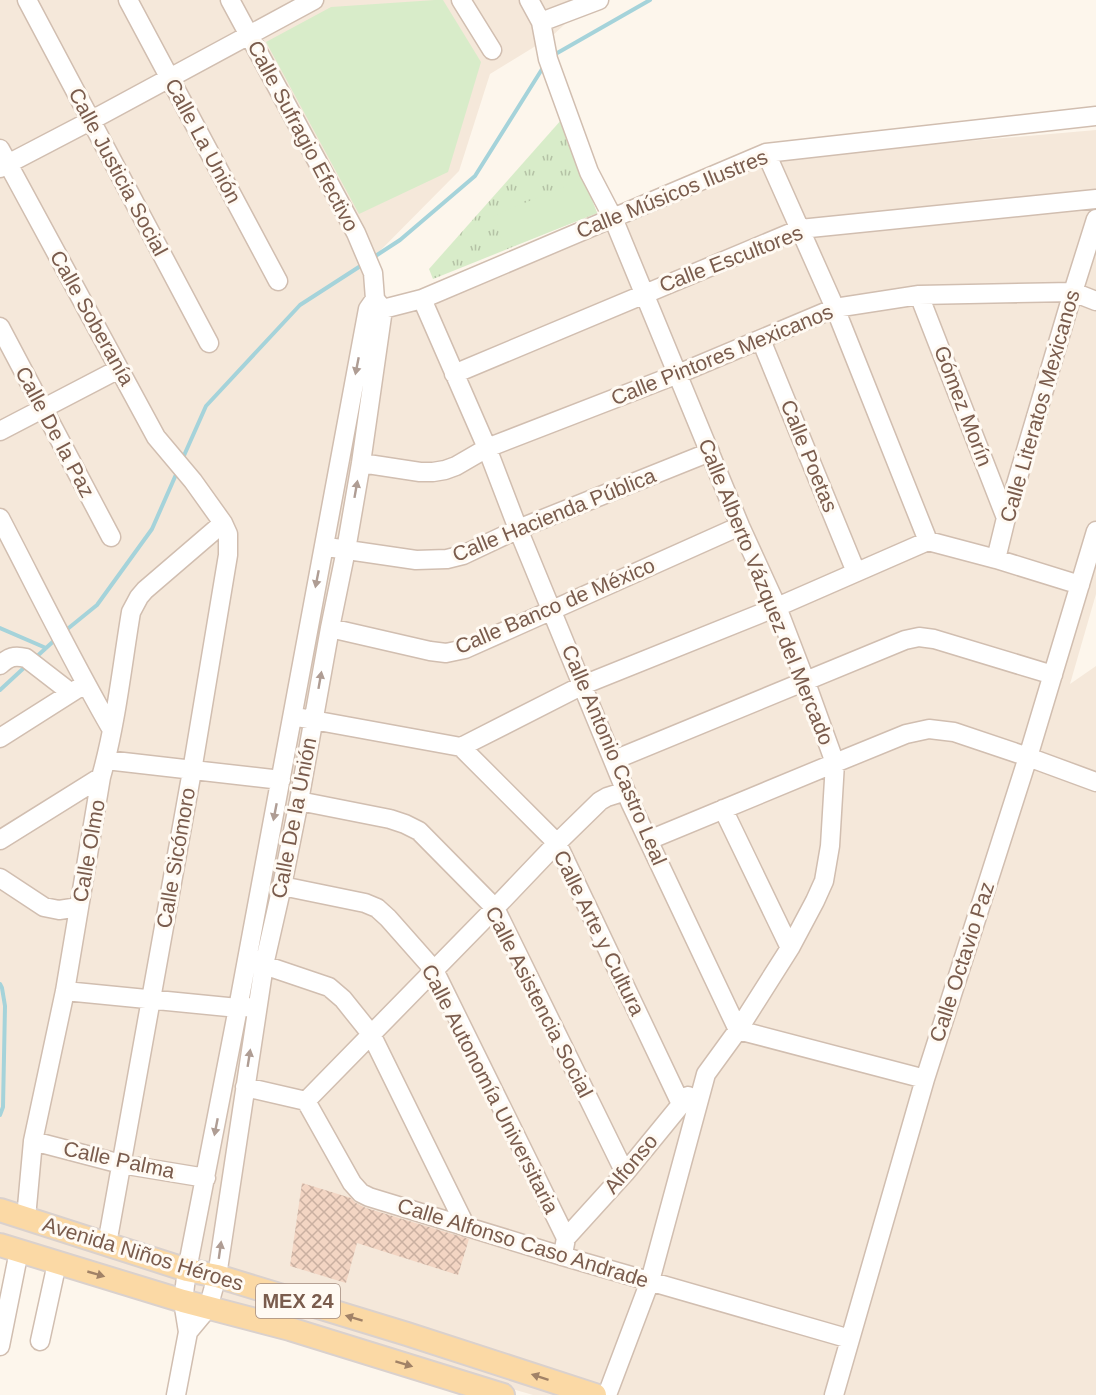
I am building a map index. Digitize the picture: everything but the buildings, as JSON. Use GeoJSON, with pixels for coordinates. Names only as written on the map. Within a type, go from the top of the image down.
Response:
{"type":"FeatureCollection","features":[{"type":"Feature","properties":{"kind":"main road","name":"Avenida Niños Héroes"},"geometry":{"type":"LineString","coordinates":[[0,1210],[187,1270],[217,1276],[407,1334],[596,1395]]}},
{"type":"Feature","properties":{"kind":"main road","name":"Avenida Niños Héroes"},"geometry":{"type":"LineString","coordinates":[[9,1248],[183,1301],[290,1329],[503,1395]]}},
{"type":"Feature","properties":{"kind":"street","name":"Calle Justicia Social"},"geometry":{"type":"LineString","coordinates":[[27,0],[210,343]]}},
{"type":"Feature","properties":{"kind":"street","name":"Calle La Unión"},"geometry":{"type":"LineString","coordinates":[[128,0],[278,281]]}},
{"type":"Feature","properties":{"kind":"street","name":"Calle Sufragio Efectivo"},"geometry":{"type":"LineString","coordinates":[[230,0],[356,233],[373,273]]}},
{"type":"Feature","properties":{"kind":"street"},"geometry":{"type":"LineString","coordinates":[[2,160],[90,121],[314,0]]}},
{"type":"Feature","properties":{"kind":"street"},"geometry":{"type":"LineString","coordinates":[[461,0],[492,50]]}},
{"type":"Feature","properties":{"kind":"street","name":"Calle Alberto Vázquez del Mercado"},"geometry":{"type":"LineString","coordinates":[[529,0],[541,22],[548,59],[589,172],[613,218],[740,526],[777,607],[834,763],[830,846],[824,881],[790,948],[738,1030],[706,1074],[650,1281],[607,1395]]}},
{"type":"Feature","properties":{"kind":"street"},"geometry":{"type":"LineString","coordinates":[[541,22],[599,0]]}},
{"type":"Feature","properties":{"kind":"street","name":"Calle Músicos Ilustres"},"geometry":{"type":"LineString","coordinates":[[376,306],[422,299],[766,153],[1096,116]]}},
{"type":"Feature","properties":{"kind":"street"},"geometry":{"type":"LineString","coordinates":[[766,153],[835,308],[928,541]]}},
{"type":"Feature","properties":{"kind":"street","name":"Calle Soberanía"},"geometry":{"type":"LineString","coordinates":[[2,160],[156,437],[193,481]]}},
{"type":"Feature","properties":{"kind":"street","name":"Calle Escultores"},"geometry":{"type":"LineString","coordinates":[[454,374],[800,229],[1096,199]]}},
{"type":"Feature","properties":{"kind":"street","name":"Calle Literatos Mexicanos"},"geometry":{"type":"LineString","coordinates":[[996,559],[1006,518],[1096,219]]}},
{"type":"Feature","properties":{"kind":"street","name":"Calle De la Unión"},"geometry":{"type":"LineString","coordinates":[[188,1332],[208,1308],[217,1276],[264,965],[299,801],[346,550],[361,463],[376,306],[373,273]]}},
{"type":"Feature","properties":{"kind":"street","name":"Calle Pintores Mexicanos"},"geometry":{"type":"LineString","coordinates":[[361,463],[420,472],[433,472],[456,466],[487,448],[678,374],[835,308],[919,295],[1073,292],[1096,301]]}},
{"type":"Feature","properties":{"kind":"street","name":"Gómez Morín"},"geometry":{"type":"LineString","coordinates":[[919,295],[1006,518]]}},
{"type":"Feature","properties":{"kind":"street","name":"Calle Antonio Castro Leal"},"geometry":{"type":"LineString","coordinates":[[422,299],[487,448],[626,791],[738,1030]]}},
{"type":"Feature","properties":{"kind":"street","name":"Calle De la Unión"},"geometry":{"type":"LineString","coordinates":[[176,1395],[188,1332],[183,1301],[187,1270],[249,954],[324,546],[376,306]]}},
{"type":"Feature","properties":{"kind":"street","name":"Calle De la Paz"},"geometry":{"type":"LineString","coordinates":[[0,327],[111,537]]}},
{"type":"Feature","properties":{"kind":"street","name":"Calle Poetas"},"geometry":{"type":"LineString","coordinates":[[761,340],[856,572]]}},
{"type":"Feature","properties":{"kind":"street"},"geometry":{"type":"LineString","coordinates":[[0,431],[119,369]]}},
{"type":"Feature","properties":{"kind":"street","name":"Calle Hacienda Pública"},"geometry":{"type":"LineString","coordinates":[[324,546],[416,560],[447,559],[463,555],[518,529],[710,452]]}},
{"type":"Feature","properties":{"kind":"street","name":"Calle Sicómoro"},"geometry":{"type":"LineString","coordinates":[[107,1244],[192,771],[228,555],[228,534],[223,523],[193,481]]}},
{"type":"Feature","properties":{"kind":"street"},"geometry":{"type":"LineString","coordinates":[[0,518],[70,652],[78,688]]}},
{"type":"Feature","properties":{"kind":"street","name":"Calle Olmo"},"geometry":{"type":"LineString","coordinates":[[26,1218],[33,1141],[65,991],[131,612],[146,590],[223,523]]}},
{"type":"Feature","properties":{"kind":"street","name":"Calle Banco de México"},"geometry":{"type":"LineString","coordinates":[[330,628],[430,651],[446,652],[465,649],[740,526]]}},
{"type":"Feature","properties":{"kind":"street","name":"Calle Octavio Paz"},"geometry":{"type":"LineString","coordinates":[[834,1395],[925,1079],[1028,757],[1096,531]]}},
{"type":"Feature","properties":{"kind":"street"},"geometry":{"type":"LineString","coordinates":[[292,715],[461,747],[583,685],[777,607],[928,541],[1080,585]]}},
{"type":"Feature","properties":{"kind":"street"},"geometry":{"type":"LineString","coordinates":[[614,760],[805,680],[905,640],[919,637],[957,645],[1053,675]]}},
{"type":"Feature","properties":{"kind":"street"},"geometry":{"type":"LineString","coordinates":[[0,665],[11,656],[20,656],[78,688],[112,730]]}},
{"type":"Feature","properties":{"kind":"street"},"geometry":{"type":"LineString","coordinates":[[0,738],[78,688]]}},
{"type":"Feature","properties":{"kind":"street"},"geometry":{"type":"LineString","coordinates":[[649,840],[906,734],[929,729],[954,732],[1096,782]]}},
{"type":"Feature","properties":{"kind":"street","name":"Calle Arte y Cultura"},"geometry":{"type":"LineString","coordinates":[[461,747],[557,843],[681,1104]]}},
{"type":"Feature","properties":{"kind":"street"},"geometry":{"type":"LineString","coordinates":[[106,759],[281,780]]}},
{"type":"Feature","properties":{"kind":"street"},"geometry":{"type":"LineString","coordinates":[[0,840],[101,777]]}},
{"type":"Feature","properties":{"kind":"street"},"geometry":{"type":"LineString","coordinates":[[245,1088],[306,1101],[600,801],[626,791]]}},
{"type":"Feature","properties":{"kind":"street","name":"Calle Asistencia Social"},"geometry":{"type":"LineString","coordinates":[[299,801],[390,819],[419,831],[495,908],[625,1173]]}},
{"type":"Feature","properties":{"kind":"street"},"geometry":{"type":"LineString","coordinates":[[723,809],[790,948]]}},
{"type":"Feature","properties":{"kind":"street"},"geometry":{"type":"LineString","coordinates":[[0,878],[44,907],[59,910],[80,908]]}},
{"type":"Feature","properties":{"kind":"street","name":"Calle Autonomía Universitaria"},"geometry":{"type":"LineString","coordinates":[[282,886],[365,903],[377,908],[434,970],[564,1247]]}},
{"type":"Feature","properties":{"kind":"street"},"geometry":{"type":"LineString","coordinates":[[249,954],[264,965],[329,987],[335,991],[371,1034],[466,1227]]}},
{"type":"Feature","properties":{"kind":"street"},"geometry":{"type":"LineString","coordinates":[[65,991],[238,1008],[257,1006]]}},
{"type":"Feature","properties":{"kind":"street"},"geometry":{"type":"LineString","coordinates":[[738,1030],[925,1079]]}},
{"type":"Feature","properties":{"kind":"street","name":"Alfonso"},"geometry":{"type":"LineString","coordinates":[[564,1247],[706,1074]]}},
{"type":"Feature","properties":{"kind":"street","name":"Calle Alfonso Caso Andrade"},"geometry":{"type":"LineString","coordinates":[[306,1101],[352,1183],[361,1193],[369,1197],[466,1227],[564,1247],[650,1281],[850,1339]]}},
{"type":"Feature","properties":{"kind":"street","name":"Calle Palma"},"geometry":{"type":"LineString","coordinates":[[33,1141],[121,1164],[206,1179]]}},
{"type":"Feature","properties":{"kind":"street"},"geometry":{"type":"LineString","coordinates":[[0,1346],[9,1248]]}},
{"type":"Feature","properties":{"kind":"street"},"geometry":{"type":"LineString","coordinates":[[40,1341],[57,1263]]}},
{"type":"Feature","properties":{"kind":"shaded area"},"geometry":{"type":"Polygon","coordinates":[[[0,0],[591,0],[552,36],[490,74],[459,171],[361,270],[377,300],[421,300],[773,158],[1096,130],[1096,594],[1070,684],[1096,666],[1096,1395],[533,1395],[199,1298],[0,1232],[0,0]]]}},
{"type":"Feature","properties":{"kind":"green space"},"geometry":{"type":"Polygon","coordinates":[[[443,0],[481,62],[448,172],[359,214],[266,42],[331,7],[443,0]]]}},
{"type":"Feature","properties":{"kind":"green space"},"geometry":{"type":"Polygon","coordinates":[[[562,119],[597,213],[433,279],[429,269],[562,119]]]}},
{"type":"Feature","properties":{"kind":"green space"},"geometry":{"type":"Polygon","coordinates":[[[583,179],[597,213],[505,249],[493,216],[583,179]]]}},
{"type":"Feature","properties":{"kind":"waterway"},"geometry":{"type":"LineString","coordinates":[[552,56],[650,0]]}},
{"type":"Feature","properties":{"kind":"waterway"},"geometry":{"type":"LineString","coordinates":[[374,257],[400,240],[475,176],[544,66]]}},
{"type":"Feature","properties":{"kind":"waterway"},"geometry":{"type":"LineString","coordinates":[[182,460],[206,406],[300,305],[362,265]]}},
{"type":"Feature","properties":{"kind":"waterway"},"geometry":{"type":"LineString","coordinates":[[65,631],[97,605],[152,529],[178,470]]}},
{"type":"Feature","properties":{"kind":"waterway"},"geometry":{"type":"LineString","coordinates":[[0,628],[46,648]]}},
{"type":"Feature","properties":{"kind":"waterway"},"geometry":{"type":"LineString","coordinates":[[34,659],[57,638]]}},
{"type":"Feature","properties":{"kind":"waterway"},"geometry":{"type":"LineString","coordinates":[[0,690],[26,666]]}},
{"type":"Feature","properties":{"kind":"waterway"},"geometry":{"type":"LineString","coordinates":[[0,984],[5,1006],[3,1107],[0,1115]]}}]}
